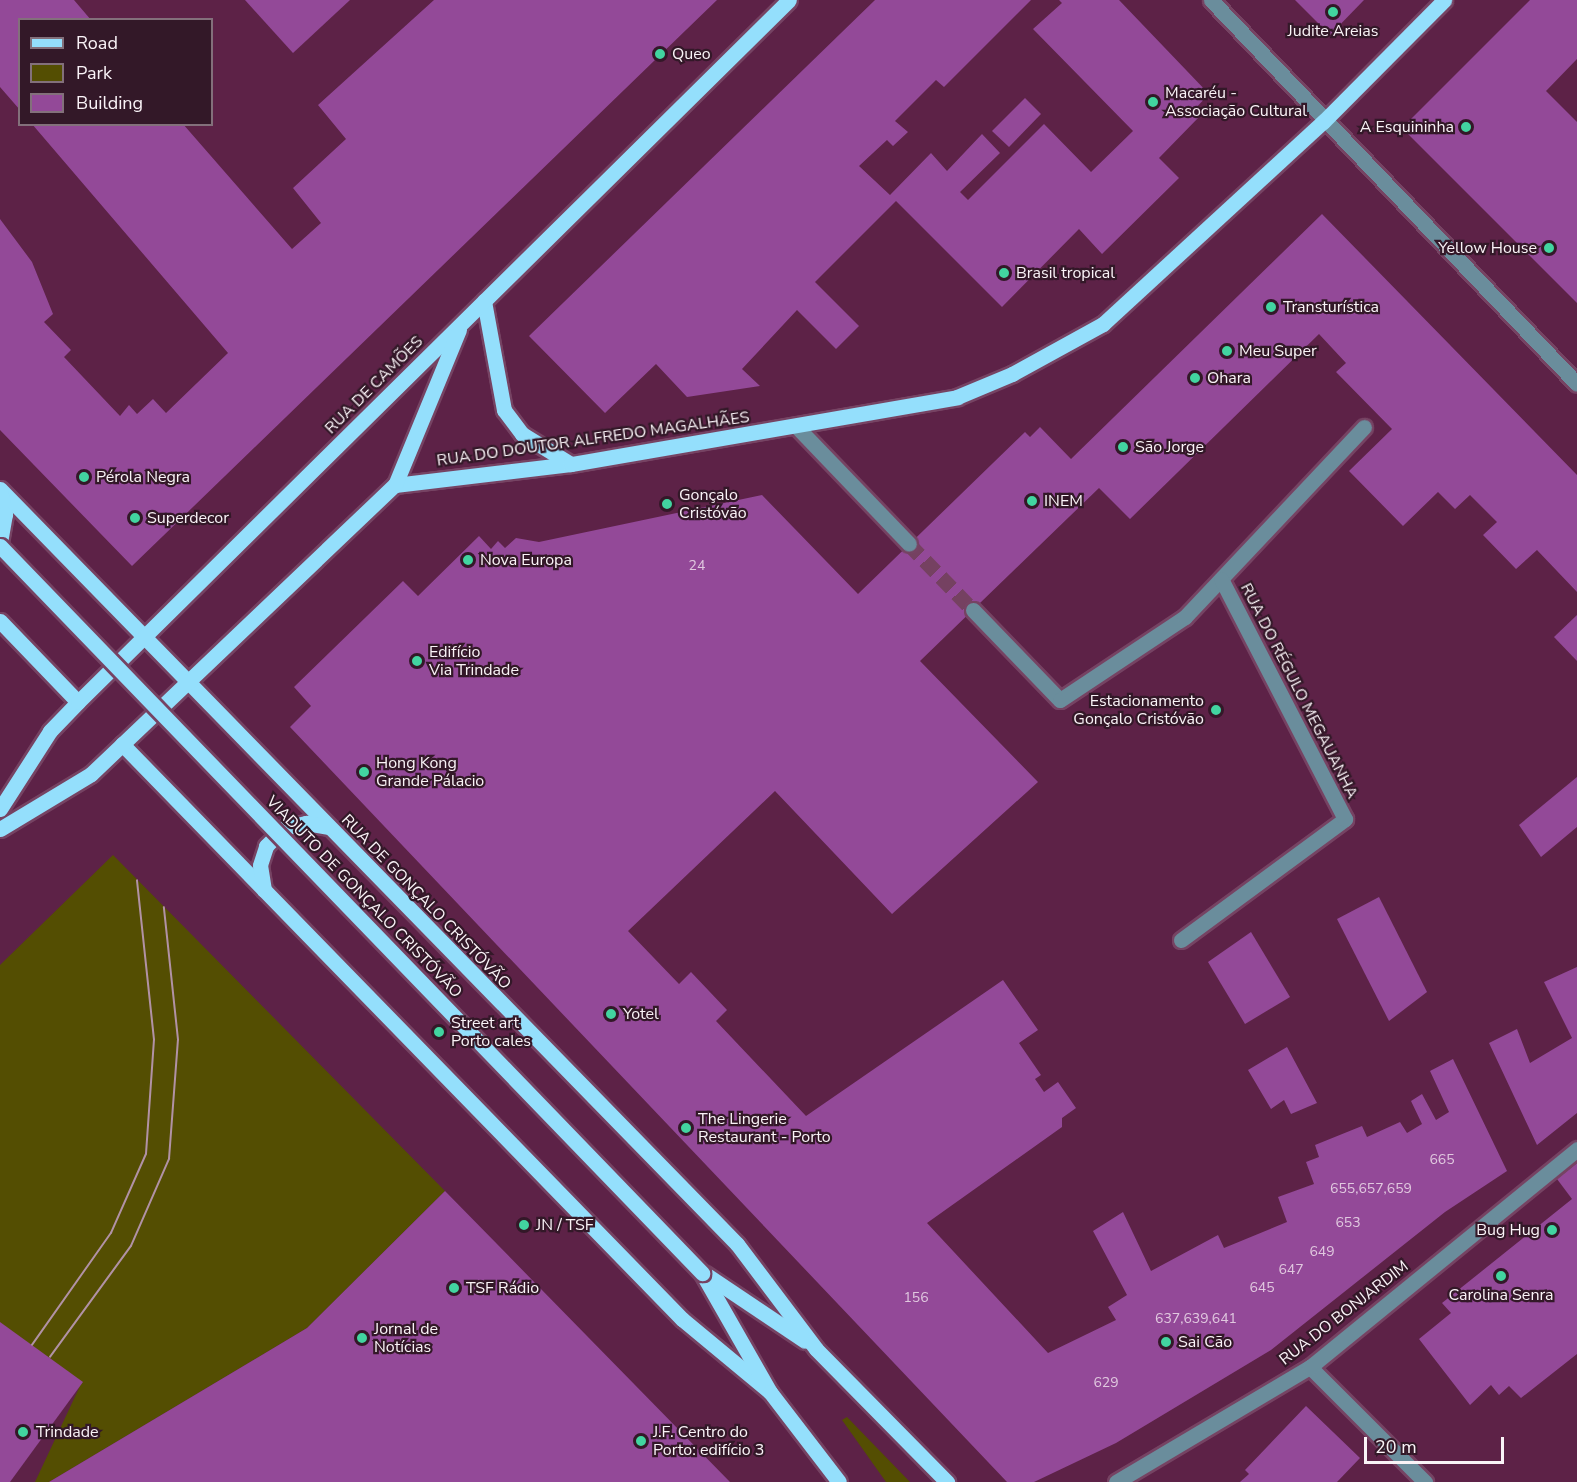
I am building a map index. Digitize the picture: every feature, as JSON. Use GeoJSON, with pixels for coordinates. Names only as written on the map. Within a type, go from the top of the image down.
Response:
{"type":"FeatureCollection","features":[{"type":"Feature","properties":{"kind":"main road","name":"RUA DE CAMÕES"},"geometry":{"type":"LineString","coordinates":[[0,809],[50,731],[78,702],[789,0]]}},
{"type":"Feature","properties":{"kind":"main road","name":"RUA DO DOUTOR ALFREDO MAGALHÃES"},"geometry":{"type":"LineString","coordinates":[[395,485],[571,464],[957,397],[1056,351],[1103,324],[1323,122],[1444,0]]}},
{"type":"Feature","properties":{"kind":"main road"},"geometry":{"type":"LineString","coordinates":[[484,301],[504,410],[522,434],[571,464]]}},
{"type":"Feature","properties":{"kind":"main road"},"geometry":{"type":"LineString","coordinates":[[0,829],[91,774],[395,485],[463,322]]}},
{"type":"Feature","properties":{"kind":"main road"},"geometry":{"type":"LineString","coordinates":[[0,489],[5,514],[0,541]]}},
{"type":"Feature","properties":{"kind":"main road","name":"RUA DE GONÇALO CRISTÓVÃO"},"geometry":{"type":"LineString","coordinates":[[0,489],[737,1244],[816,1348],[947,1482]]}},
{"type":"Feature","properties":{"kind":"main road","name":"VIADUTO DE GONÇALO CRISTÓVÃO"},"geometry":{"type":"LineString","coordinates":[[0,546],[702,1273]]}},
{"type":"Feature","properties":{"kind":"main road"},"geometry":{"type":"LineString","coordinates":[[0,621],[78,702]]}},
{"type":"Feature","properties":{"kind":"main road"},"geometry":{"type":"LineString","coordinates":[[122,744],[682,1319],[770,1392]]}},
{"type":"Feature","properties":{"kind":"main road"},"geometry":{"type":"LineString","coordinates":[[264,890],[260,865],[266,846],[284,828],[306,823],[328,827]]}},
{"type":"Feature","properties":{"kind":"main road"},"geometry":{"type":"LineString","coordinates":[[702,1273],[770,1392],[839,1482]]}},
{"type":"Feature","properties":{"kind":"main road","name":"RUA DE GONÇALO CRISTÓVÃO"},"geometry":{"type":"LineString","coordinates":[[702,1273],[816,1348]]}},
{"type":"Feature","properties":{"kind":"street"},"geometry":{"type":"LineString","coordinates":[[1211,0],[1323,122],[1577,384]]}},
{"type":"Feature","properties":{"kind":"street"},"geometry":{"type":"LineString","coordinates":[[796,426],[909,544]]}},
{"type":"Feature","properties":{"kind":"street","name":"RUA DO RÉGULO MEGAUANHA"},"geometry":{"type":"LineString","coordinates":[[973,610],[1060,700],[1185,617],[1364,427]]}},
{"type":"Feature","properties":{"kind":"street","name":"RUA DO RÉGULO MEGAUANHA"},"geometry":{"type":"LineString","coordinates":[[1181,940],[1345,819],[1221,579]]}},
{"type":"Feature","properties":{"kind":"street","name":"RUA DO BONJARDIM"},"geometry":{"type":"LineString","coordinates":[[1116,1482],[1310,1367],[1577,1149]]}},
{"type":"Feature","properties":{"kind":"street"},"geometry":{"type":"LineString","coordinates":[[1310,1367],[1425,1482]]}},
{"type":"Feature","properties":{"kind":"green space"},"geometry":{"type":"Polygon","coordinates":[[[113,855],[445,1191],[307,1328],[49,1482],[35,1482],[80,1386],[0,1482],[0,965],[113,855]]]}},
{"type":"Feature","properties":{"kind":"green space"},"geometry":{"type":"Polygon","coordinates":[[[847,1417],[910,1482],[886,1482],[842,1420],[847,1417]]]}},
{"type":"Feature","properties":{"kind":"building"},"geometry":{"type":"Polygon","coordinates":[[[0,0],[74,0],[89,18],[18,18],[18,108],[0,87],[0,0]]]}},
{"type":"Feature","properties":{"kind":"building"},"geometry":{"type":"Polygon","coordinates":[[[245,0],[350,0],[293,53],[245,0]]]}},
{"type":"Feature","properties":{"kind":"building"},"geometry":{"type":"Polygon","coordinates":[[[434,0],[717,0],[132,566],[0,430],[0,219],[32,262],[53,314],[44,322],[71,350],[64,357],[120,416],[129,405],[137,414],[153,399],[166,413],[228,353],[34,126],[185,126],[292,249],[321,223],[293,188],[346,139],[318,105],[434,0]]]}},
{"type":"Feature","properties":{"kind":"building"},"geometry":{"type":"Polygon","coordinates":[[[875,0],[1031,0],[944,87],[936,80],[895,121],[908,132],[893,146],[887,140],[859,166],[890,195],[931,153],[947,171],[982,134],[1000,153],[960,192],[968,200],[1044,124],[1091,172],[1133,131],[1033,29],[1062,3],[1059,0],[1119,0],[1209,94],[1193,111],[1199,117],[1159,158],[1179,178],[1102,254],[1079,229],[1002,307],[896,201],[815,282],[859,326],[836,349],[797,310],[742,369],[760,386],[687,397],[656,364],[605,413],[529,336],[875,0]]]}},
{"type":"Feature","properties":{"kind":"building"},"geometry":{"type":"Polygon","coordinates":[[[1295,0],[1364,0],[1330,35],[1295,0]]]}},
{"type":"Feature","properties":{"kind":"building"},"geometry":{"type":"Polygon","coordinates":[[[1530,0],[1577,0],[1577,59],[1546,91],[1577,122],[1577,303],[1402,128],[1530,0]]]}},
{"type":"Feature","properties":{"kind":"building"},"geometry":{"type":"Polygon","coordinates":[[[1025,98],[1041,114],[1009,147],[992,131],[1025,98]]]}},
{"type":"Feature","properties":{"kind":"building"},"geometry":{"type":"Polygon","coordinates":[[[1322,214],[1577,475],[1577,592],[1537,550],[1516,569],[1483,535],[1497,522],[1470,495],[1455,509],[1438,492],[1403,526],[1349,471],[1392,429],[1336,372],[1346,363],[1319,334],[1130,519],[1099,488],[920,661],[1038,782],[892,914],[775,791],[628,931],[679,984],[691,972],[727,1010],[716,1021],[806,1116],[1003,980],[1038,1030],[1019,1043],[1041,1075],[1035,1079],[1044,1092],[1058,1082],[1076,1108],[1062,1118],[1062,1127],[927,1223],[1048,1353],[1116,1320],[1108,1307],[1127,1295],[1093,1231],[1123,1212],[1151,1271],[1218,1235],[1224,1248],[1287,1222],[1278,1197],[1314,1184],[1306,1162],[1319,1157],[1315,1145],[1362,1126],[1367,1137],[1400,1122],[1407,1133],[1422,1124],[1411,1101],[1422,1094],[1436,1120],[1449,1112],[1430,1071],[1453,1059],[1507,1171],[1445,1212],[1271,1350],[1116,1443],[1034,1482],[1007,1482],[290,727],[311,706],[294,687],[403,581],[418,596],[479,536],[491,549],[498,541],[505,548],[516,538],[539,542],[762,495],[858,594],[1025,432],[1030,437],[1040,427],[1071,459],[1322,214]]]}},
{"type":"Feature","properties":{"kind":"building"},"geometry":{"type":"Polygon","coordinates":[[[1577,615],[1577,661],[1554,637],[1577,615]]]}},
{"type":"Feature","properties":{"kind":"building"},"geometry":{"type":"Polygon","coordinates":[[[1577,777],[1577,827],[1541,857],[1519,825],[1577,777]]]}},
{"type":"Feature","properties":{"kind":"building"},"geometry":{"type":"Polygon","coordinates":[[[1379,897],[1427,992],[1389,1021],[1337,919],[1379,897]]]}},
{"type":"Feature","properties":{"kind":"building"},"geometry":{"type":"Polygon","coordinates":[[[1251,932],[1290,997],[1245,1024],[1208,962],[1251,932]]]}},
{"type":"Feature","properties":{"kind":"building"},"geometry":{"type":"Polygon","coordinates":[[[1577,967],[1577,1113],[1537,1145],[1489,1043],[1517,1029],[1530,1063],[1572,1038],[1544,982],[1577,967]]]}},
{"type":"Feature","properties":{"kind":"building"},"geometry":{"type":"Polygon","coordinates":[[[1287,1047],[1317,1103],[1291,1114],[1284,1100],[1271,1109],[1248,1070],[1287,1047]]]}},
{"type":"Feature","properties":{"kind":"building"},"geometry":{"type":"Polygon","coordinates":[[[1577,1163],[1577,1354],[1521,1398],[1509,1386],[1499,1395],[1491,1385],[1470,1405],[1419,1339],[1451,1313],[1442,1303],[1572,1199],[1557,1179],[1577,1163]]]}},
{"type":"Feature","properties":{"kind":"building","name":"Jornal de Notícias"},"geometry":{"type":"Polygon","coordinates":[[[445,1191],[730,1482],[49,1482],[307,1328],[445,1191]]]}},
{"type":"Feature","properties":{"kind":"building","name":"Trindade"},"geometry":{"type":"Polygon","coordinates":[[[0,1322],[83,1382],[10,1482],[0,1482],[0,1322]]]}},
{"type":"Feature","properties":{"kind":"building"},"geometry":{"type":"Polygon","coordinates":[[[1306,1406],[1360,1458],[1337,1482],[1240,1482],[1249,1474],[1245,1470],[1306,1406]]]}},
{"type":"Feature","properties":{"kind":"tunnel"},"geometry":{"type":"LineString","coordinates":[[909,544],[973,610]]}},
{"type":"Feature","properties":{"kind":"tram line"},"geometry":{"type":"LineString","coordinates":[[32,1345],[111,1233],[146,1154],[154,1040],[137,881]]}},
{"type":"Feature","properties":{"kind":"tram line"},"geometry":{"type":"LineString","coordinates":[[50,1357],[131,1246],[169,1159],[178,1040],[164,908]]}},
{"type":"Feature","properties":{"kind":"place","name":"Judite Areias"},"geometry":{"type":"Point","coordinates":[1333,12]}},
{"type":"Feature","properties":{"kind":"place","name":"Queo"},"geometry":{"type":"Point","coordinates":[660,54]}},
{"type":"Feature","properties":{"kind":"place","name":"Macaréu - Associação Cultural"},"geometry":{"type":"Point","coordinates":[1153,102]}},
{"type":"Feature","properties":{"kind":"place","name":"A Esquininha"},"geometry":{"type":"Point","coordinates":[1466,127]}},
{"type":"Feature","properties":{"kind":"place","name":"Yellow House"},"geometry":{"type":"Point","coordinates":[1549,248]}},
{"type":"Feature","properties":{"kind":"place","name":"Brasil tropical"},"geometry":{"type":"Point","coordinates":[1004,273]}},
{"type":"Feature","properties":{"kind":"place","name":"Transturística"},"geometry":{"type":"Point","coordinates":[1271,307]}},
{"type":"Feature","properties":{"kind":"place","name":"Meu Super"},"geometry":{"type":"Point","coordinates":[1227,351]}},
{"type":"Feature","properties":{"kind":"place","name":"Ohara"},"geometry":{"type":"Point","coordinates":[1195,378]}},
{"type":"Feature","properties":{"kind":"place","name":"São Jorge"},"geometry":{"type":"Point","coordinates":[1123,447]}},
{"type":"Feature","properties":{"kind":"place","name":"Pérola Negra"},"geometry":{"type":"Point","coordinates":[84,477]}},
{"type":"Feature","properties":{"kind":"place","name":"INEM"},"geometry":{"type":"Point","coordinates":[1032,501]}},
{"type":"Feature","properties":{"kind":"place","name":"Gonçalo Cristóvão"},"geometry":{"type":"Point","coordinates":[667,504]}},
{"type":"Feature","properties":{"kind":"place","name":"Superdecor"},"geometry":{"type":"Point","coordinates":[135,518]}},
{"type":"Feature","properties":{"kind":"place","name":"Nova Europa"},"geometry":{"type":"Point","coordinates":[468,560]}},
{"type":"Feature","properties":{"kind":"place","name":"Edifício Via Trindade"},"geometry":{"type":"Point","coordinates":[417,661]}},
{"type":"Feature","properties":{"kind":"place","name":"Estacionamento Gonçalo Cristóvão"},"geometry":{"type":"Point","coordinates":[1216,710]}},
{"type":"Feature","properties":{"kind":"place","name":"Hong Kong Grande Pálacio"},"geometry":{"type":"Point","coordinates":[364,772]}},
{"type":"Feature","properties":{"kind":"place","name":"Yotel"},"geometry":{"type":"Point","coordinates":[611,1014]}},
{"type":"Feature","properties":{"kind":"place","name":"Street art Porto cales"},"geometry":{"type":"Point","coordinates":[439,1032]}},
{"type":"Feature","properties":{"kind":"place","name":"The Lingerie Restaurant - Porto"},"geometry":{"type":"Point","coordinates":[686,1128]}},
{"type":"Feature","properties":{"kind":"place","name":"JN / TSF"},"geometry":{"type":"Point","coordinates":[524,1225]}},
{"type":"Feature","properties":{"kind":"place","name":"Bug Hug"},"geometry":{"type":"Point","coordinates":[1552,1230]}},
{"type":"Feature","properties":{"kind":"place","name":"Carolina Senra"},"geometry":{"type":"Point","coordinates":[1501,1276]}},
{"type":"Feature","properties":{"kind":"place","name":"TSF Rádio"},"geometry":{"type":"Point","coordinates":[454,1288]}},
{"type":"Feature","properties":{"kind":"place","name":"Jornal de Notícias"},"geometry":{"type":"Point","coordinates":[362,1338]}},
{"type":"Feature","properties":{"kind":"place","name":"Sai Cão"},"geometry":{"type":"Point","coordinates":[1166,1342]}},
{"type":"Feature","properties":{"kind":"place","name":"Trindade"},"geometry":{"type":"Point","coordinates":[23,1432]}},
{"type":"Feature","properties":{"kind":"place","name":"J.F. Centro do Porto: edifício 3"},"geometry":{"type":"Point","coordinates":[641,1441]}}]}
